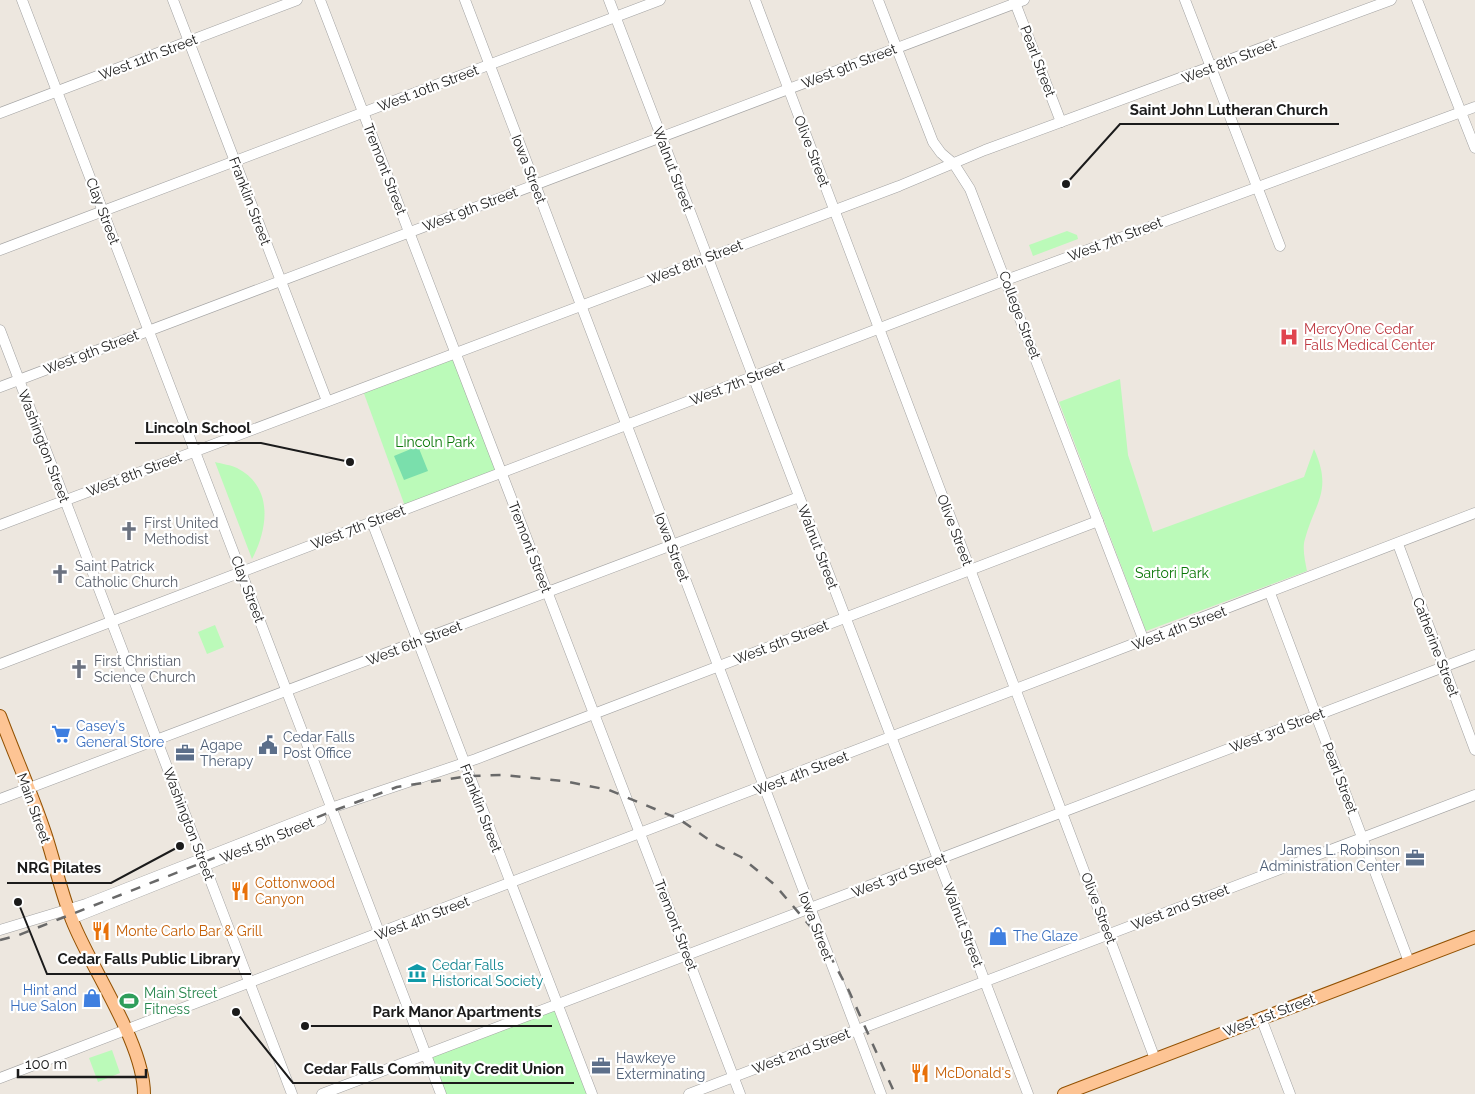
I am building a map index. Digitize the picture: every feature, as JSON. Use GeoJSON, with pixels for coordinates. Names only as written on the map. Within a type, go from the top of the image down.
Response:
{"type":"FeatureCollection","features":[{"type":"Feature","properties":{"kind":"main road","name":"Main Street"},"geometry":{"type":"LineString","coordinates":[[0,716],[46,836],[57,880],[70,914],[126,1031],[142,1072],[144,1094]]}},
{"type":"Feature","properties":{"kind":"main road","name":"West 1st Street"},"geometry":{"type":"LineString","coordinates":[[1064,1094],[1475,937]]}},
{"type":"Feature","properties":{"kind":"street","name":"Clay Street"},"geometry":{"type":"LineString","coordinates":[[22,0],[441,1094]]}},
{"type":"Feature","properties":{"kind":"street","name":"Franklin Street"},"geometry":{"type":"LineString","coordinates":[[173,0],[327,402]]}},
{"type":"Feature","properties":{"kind":"street","name":"West 11th Street"},"geometry":{"type":"LineString","coordinates":[[0,114],[296,0]]}},
{"type":"Feature","properties":{"kind":"street","name":"Tremont Street"},"geometry":{"type":"LineString","coordinates":[[320,0],[740,1094]]}},
{"type":"Feature","properties":{"kind":"street","name":"Iowa Street"},"geometry":{"type":"LineString","coordinates":[[465,0],[881,1094]]}},
{"type":"Feature","properties":{"kind":"street","name":"Walnut Street"},"geometry":{"type":"LineString","coordinates":[[609,0],[1028,1094]]}},
{"type":"Feature","properties":{"kind":"street","name":"West 10th Street"},"geometry":{"type":"LineString","coordinates":[[0,250],[660,0]]}},
{"type":"Feature","properties":{"kind":"street","name":"Olive Street"},"geometry":{"type":"LineString","coordinates":[[755,0],[1155,1059]]}},
{"type":"Feature","properties":{"kind":"street","name":"College Street"},"geometry":{"type":"LineString","coordinates":[[878,0],[933,142],[940,153],[954,164],[970,189],[1144,641]]}},
{"type":"Feature","properties":{"kind":"street"},"geometry":{"type":"LineString","coordinates":[[1185,0],[1280,246]]}},
{"type":"Feature","properties":{"kind":"street","name":"West 8th Street"},"geometry":{"type":"LineString","coordinates":[[0,525],[835,210],[1061,122],[1391,0]]}},
{"type":"Feature","properties":{"kind":"street"},"geometry":{"type":"LineString","coordinates":[[1417,0],[1475,148]]}},
{"type":"Feature","properties":{"kind":"street","name":"West 9th Street"},"geometry":{"type":"LineString","coordinates":[[0,387],[1018,1]]}},
{"type":"Feature","properties":{"kind":"street","name":"Pearl Street"},"geometry":{"type":"LineString","coordinates":[[1018,1],[1061,122]]}},
{"type":"Feature","properties":{"kind":"street","name":"West 7th Street"},"geometry":{"type":"LineString","coordinates":[[0,664],[1006,280],[1475,107]]}},
{"type":"Feature","properties":{"kind":"street","name":"Washington Street"},"geometry":{"type":"LineString","coordinates":[[0,330],[292,1094]]}},
{"type":"Feature","properties":{"kind":"street","name":"West 6th Street"},"geometry":{"type":"LineString","coordinates":[[0,799],[799,497]]}},
{"type":"Feature","properties":{"kind":"street","name":"West 4th Street"},"geometry":{"type":"LineString","coordinates":[[0,1078],[250,984],[1475,513]]}},
{"type":"Feature","properties":{"kind":"street","name":"West 5th Street"},"geometry":{"type":"LineString","coordinates":[[0,930],[70,914],[333,811],[464,763],[1098,521]]}},
{"type":"Feature","properties":{"kind":"street","name":"Franklin Street"},"geometry":{"type":"LineString","coordinates":[[372,522],[592,1094]]}},
{"type":"Feature","properties":{"kind":"street","name":"Catherine Street"},"geometry":{"type":"LineString","coordinates":[[1398,544],[1475,750]]}},
{"type":"Feature","properties":{"kind":"street","name":"Pearl Street"},"geometry":{"type":"LineString","coordinates":[[1270,593],[1409,962]]}},
{"type":"Feature","properties":{"kind":"street","name":"West 3rd Street"},"geometry":{"type":"LineString","coordinates":[[322,1094],[1475,655]]}},
{"type":"Feature","properties":{"kind":"street","name":"West 2nd Street"},"geometry":{"type":"LineString","coordinates":[[689,1094],[1475,795]]}},
{"type":"Feature","properties":{"kind":"street"},"geometry":{"type":"LineString","coordinates":[[1260,1018],[1290,1094]]}},
{"type":"Feature","properties":{"kind":"green space"},"geometry":{"type":"Polygon","coordinates":[[[1067,231],[1077,235],[1078,239],[1033,256],[1029,245],[1067,231]]]}},
{"type":"Feature","properties":{"kind":"green space","name":"Lincoln Park"},"geometry":{"type":"Polygon","coordinates":[[[456,353],[502,472],[406,509],[362,388],[456,353]]]}},
{"type":"Feature","properties":{"kind":"green space","name":"Sartori Park"},"geometry":{"type":"Polygon","coordinates":[[[1120,379],[1128,455],[1153,532],[1304,477],[1314,449],[1322,476],[1322,486],[1304,543],[1307,571],[1146,631],[1059,402],[1120,379]]]}},
{"type":"Feature","properties":{"kind":"green space"},"geometry":{"type":"Polygon","coordinates":[[[418,446],[428,471],[404,480],[394,456],[418,446]]]}},
{"type":"Feature","properties":{"kind":"green space"},"geometry":{"type":"Polygon","coordinates":[[[215,462],[235,467],[249,476],[257,486],[262,497],[264,522],[262,535],[252,559],[215,462]]]}},
{"type":"Feature","properties":{"kind":"green space"},"geometry":{"type":"Polygon","coordinates":[[[215,625],[224,647],[207,654],[198,632],[215,625]]]}},
{"type":"Feature","properties":{"kind":"green space"},"geometry":{"type":"Polygon","coordinates":[[[557,1005],[592,1094],[441,1094],[426,1054],[557,1005]]]}},
{"type":"Feature","properties":{"kind":"green space"},"geometry":{"type":"Polygon","coordinates":[[[112,1050],[120,1073],[98,1082],[89,1058],[112,1050]]]}},
{"type":"Feature","properties":{"kind":"railway"},"geometry":{"type":"LineString","coordinates":[[0,940],[19,935],[397,787],[469,776],[503,775],[564,781],[609,790],[679,819],[715,844],[741,857],[775,885],[821,939],[849,991],[895,1094]]}},
{"type":"Feature","properties":{"kind":"place","name":"Saint John Lutheran Church"},"geometry":{"type":"Point","coordinates":[1066,184]}},
{"type":"Feature","properties":{"kind":"place","name":"MercyOne Cedar Falls Medical Center"},"geometry":{"type":"Point","coordinates":[1289,337]}},
{"type":"Feature","properties":{"kind":"place","name":"Lincoln School"},"geometry":{"type":"Point","coordinates":[350,462]}},
{"type":"Feature","properties":{"kind":"place","name":"First United Methodist"},"geometry":{"type":"Point","coordinates":[129,531]}},
{"type":"Feature","properties":{"kind":"place","name":"Saint Patrick Catholic Church"},"geometry":{"type":"Point","coordinates":[60,574]}},
{"type":"Feature","properties":{"kind":"place","name":"First Christian Science Church"},"geometry":{"type":"Point","coordinates":[79,669]}},
{"type":"Feature","properties":{"kind":"place","name":"Casey's General Store"},"geometry":{"type":"Point","coordinates":[61,734]}},
{"type":"Feature","properties":{"kind":"place","name":"Cedar Falls Post Office"},"geometry":{"type":"Point","coordinates":[268,745]}},
{"type":"Feature","properties":{"kind":"place","name":"Agape Therapy"},"geometry":{"type":"Point","coordinates":[185,753]}},
{"type":"Feature","properties":{"kind":"place","name":"NRG Pilates"},"geometry":{"type":"Point","coordinates":[180,846]}},
{"type":"Feature","properties":{"kind":"place","name":"James L. Robinson Administration Center"},"geometry":{"type":"Point","coordinates":[1415,858]}},
{"type":"Feature","properties":{"kind":"place","name":"Cottonwood Canyon"},"geometry":{"type":"Point","coordinates":[240,891]}},
{"type":"Feature","properties":{"kind":"place","name":"Cedar Falls Public Library"},"geometry":{"type":"Point","coordinates":[18,902]}},
{"type":"Feature","properties":{"kind":"place","name":"Monte Carlo Bar & Grill"},"geometry":{"type":"Point","coordinates":[101,931]}},
{"type":"Feature","properties":{"kind":"place","name":"The Glaze"},"geometry":{"type":"Point","coordinates":[998,936]}},
{"type":"Feature","properties":{"kind":"place","name":"Cedar Falls Historical Society"},"geometry":{"type":"Point","coordinates":[417,973]}},
{"type":"Feature","properties":{"kind":"place","name":"Hint and Hue Salon"},"geometry":{"type":"Point","coordinates":[92,998]}},
{"type":"Feature","properties":{"kind":"place","name":"Main Street Fitness"},"geometry":{"type":"Point","coordinates":[129,1001]}},
{"type":"Feature","properties":{"kind":"place","name":"Cedar Falls Community Credit Union"},"geometry":{"type":"Point","coordinates":[236,1012]}},
{"type":"Feature","properties":{"kind":"place","name":"Park Manor Apartments"},"geometry":{"type":"Point","coordinates":[305,1026]}},
{"type":"Feature","properties":{"kind":"place","name":"Hawkeye Exterminating"},"geometry":{"type":"Point","coordinates":[601,1066]}},
{"type":"Feature","properties":{"kind":"place","name":"McDonald's"},"geometry":{"type":"Point","coordinates":[920,1073]}}]}
